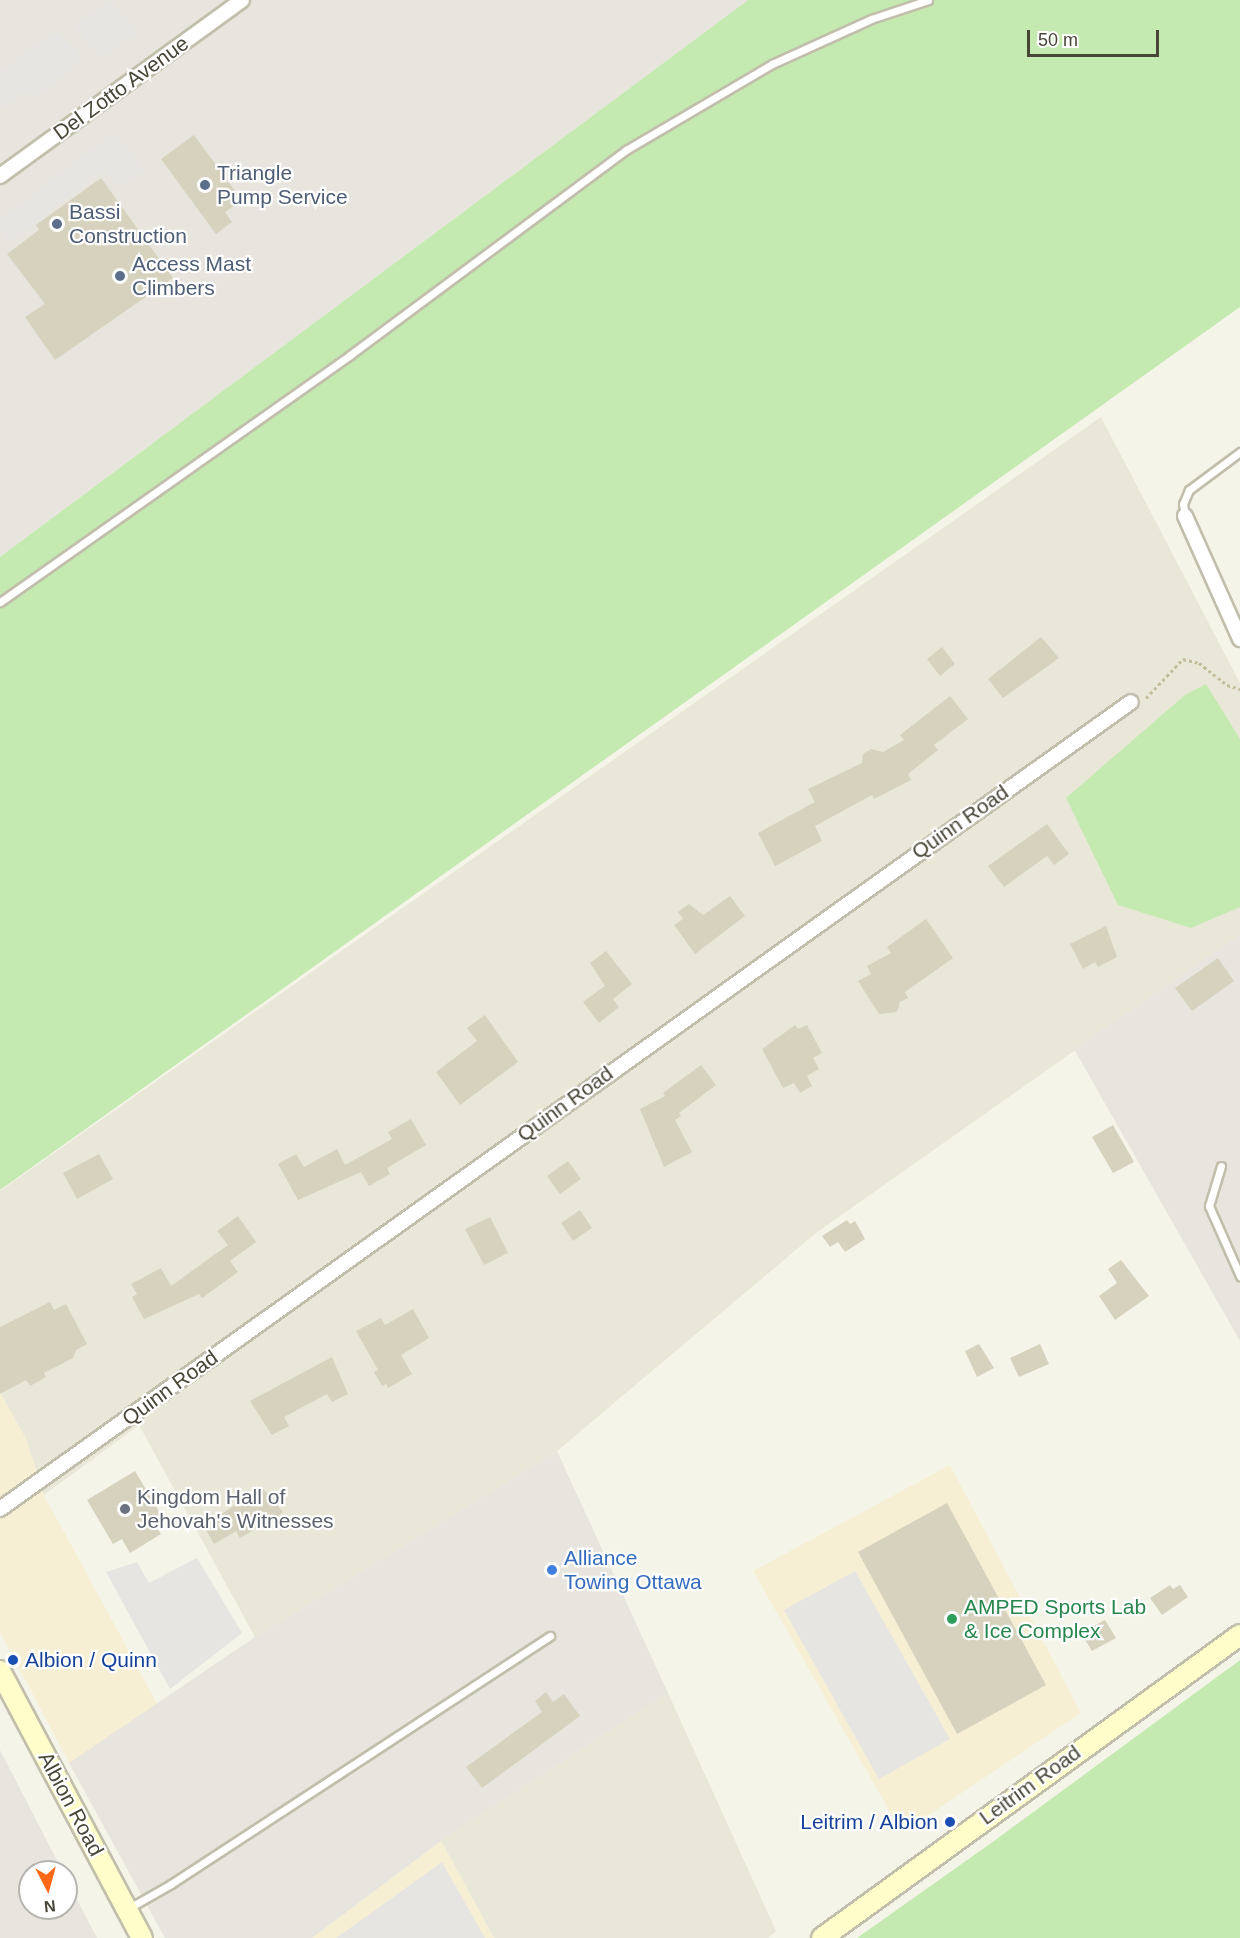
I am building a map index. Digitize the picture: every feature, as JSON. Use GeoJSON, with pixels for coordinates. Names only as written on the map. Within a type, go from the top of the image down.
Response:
{"type":"FeatureCollection","features":[{"type":"Feature","properties":{"kind":"main road","name":"Leitrim Road"},"geometry":{"type":"LineString","coordinates":[[822,1938],[1240,1635]]}},
{"type":"Feature","properties":{"kind":"main road","name":"Albion Road"},"geometry":{"type":"LineString","coordinates":[[0,1671],[142,1938]]}},
{"type":"Feature","properties":{"kind":"street","name":"Del Zotto Avenue"},"geometry":{"type":"LineString","coordinates":[[0,176],[242,0]]}},
{"type":"Feature","properties":{"kind":"street"},"geometry":{"type":"LineString","coordinates":[[1185,516],[1240,639]]}},
{"type":"Feature","properties":{"kind":"street","name":"Quinn Road"},"geometry":{"type":"LineString","coordinates":[[0,1509],[1131,702]]}},
{"type":"Feature","properties":{"kind":"lane"},"geometry":{"type":"LineString","coordinates":[[0,602],[321,376],[626,150],[772,64],[871,20],[928,0]]}},
{"type":"Feature","properties":{"kind":"lane"},"geometry":{"type":"LineString","coordinates":[[1185,516],[1183,504],[1189,490],[1240,452]]}},
{"type":"Feature","properties":{"kind":"lane"},"geometry":{"type":"LineString","coordinates":[[1221,1166],[1209,1206],[1240,1276]]}},
{"type":"Feature","properties":{"kind":"lane"},"geometry":{"type":"LineString","coordinates":[[127,1909],[171,1884],[550,1636]]}},
{"type":"Feature","properties":{"kind":"path"},"geometry":{"type":"LineString","coordinates":[[1131,702],[1150,696],[1183,659],[1194,660],[1227,686],[1240,688]]}},
{"type":"Feature","properties":{"kind":"shaded area"},"geometry":{"type":"Polygon","coordinates":[[[0,0],[748,0],[0,557],[0,0]]]}},
{"type":"Feature","properties":{"kind":"shaded area"},"geometry":{"type":"Polygon","coordinates":[[[111,0],[137,33],[99,59],[75,25],[111,0]]]}},
{"type":"Feature","properties":{"kind":"shaded area"},"geometry":{"type":"Polygon","coordinates":[[[57,31],[83,60],[37,96],[24,91],[0,109],[0,71],[57,31]]]}},
{"type":"Feature","properties":{"kind":"shaded area"},"geometry":{"type":"Polygon","coordinates":[[[114,132],[144,170],[119,189],[105,170],[10,242],[0,229],[0,220],[114,132]]]}},
{"type":"Feature","properties":{"kind":"shaded area"},"geometry":{"type":"Polygon","coordinates":[[[1101,417],[1240,683],[1240,934],[816,1233],[557,1451],[255,1637],[139,1425],[44,1495],[26,1439],[0,1392],[0,1191],[1101,417]]]}},
{"type":"Feature","properties":{"kind":"shaded area"},"geometry":{"type":"Polygon","coordinates":[[[1240,934],[1240,1341],[1074,1049],[1240,934]]]}},
{"type":"Feature","properties":{"kind":"shaded area"},"geometry":{"type":"Polygon","coordinates":[[[0,1392],[26,1439],[44,1495],[158,1705],[69,1763],[0,1632],[0,1392]]]}},
{"type":"Feature","properties":{"kind":"shaded area"},"geometry":{"type":"Polygon","coordinates":[[[557,1451],[668,1693],[441,1841],[312,1938],[165,1938],[69,1763],[255,1637],[557,1451]]]}},
{"type":"Feature","properties":{"kind":"shaded area"},"geometry":{"type":"Polygon","coordinates":[[[950,1465],[1081,1713],[902,1833],[753,1571],[950,1465]]]}},
{"type":"Feature","properties":{"kind":"shaded area"},"geometry":{"type":"Polygon","coordinates":[[[197,1558],[242,1633],[170,1689],[106,1572],[137,1562],[149,1583],[197,1558]]]}},
{"type":"Feature","properties":{"kind":"shaded area"},"geometry":{"type":"Polygon","coordinates":[[[855,1571],[950,1739],[879,1779],[784,1610],[855,1571]]]}},
{"type":"Feature","properties":{"kind":"shaded area"},"geometry":{"type":"Polygon","coordinates":[[[668,1693],[776,1931],[768,1938],[494,1938],[441,1841],[668,1693]]]}},
{"type":"Feature","properties":{"kind":"shaded area"},"geometry":{"type":"Polygon","coordinates":[[[0,1750],[57,1860],[18,1860],[18,1920],[78,1920],[78,1901],[97,1938],[0,1938],[0,1750]]]}},
{"type":"Feature","properties":{"kind":"shaded area"},"geometry":{"type":"Polygon","coordinates":[[[441,1841],[494,1938],[312,1938],[441,1841]]]}},
{"type":"Feature","properties":{"kind":"shaded area"},"geometry":{"type":"Polygon","coordinates":[[[442,1862],[485,1938],[336,1938],[442,1862]]]}},
{"type":"Feature","properties":{"kind":"green space"},"geometry":{"type":"Polygon","coordinates":[[[748,0],[1240,0],[1240,307],[0,1190],[0,557],[748,0]]]}},
{"type":"Feature","properties":{"kind":"green space"},"geometry":{"type":"Polygon","coordinates":[[[1206,684],[1240,739],[1240,907],[1191,928],[1118,905],[1066,798],[1185,695],[1206,684]]]}},
{"type":"Feature","properties":{"kind":"green space"},"geometry":{"type":"Polygon","coordinates":[[[1240,1660],[1240,1938],[857,1938],[994,1841],[1240,1660]]]}},
{"type":"Feature","properties":{"kind":"building","name":"Triangle Pump Service"},"geometry":{"type":"Polygon","coordinates":[[[194,135],[242,200],[225,212],[232,222],[216,234],[161,159],[194,135]]]}},
{"type":"Feature","properties":{"kind":"building"},"geometry":{"type":"Polygon","coordinates":[[[101,178],[173,278],[55,360],[25,317],[45,304],[7,254],[39,230],[36,225],[101,178]]]}},
{"type":"Feature","properties":{"kind":"building"},"geometry":{"type":"Polygon","coordinates":[[[1041,637],[1059,658],[1003,698],[988,679],[1041,637]]]}},
{"type":"Feature","properties":{"kind":"building"},"geometry":{"type":"Polygon","coordinates":[[[942,647],[955,664],[940,676],[927,659],[942,647]]]}},
{"type":"Feature","properties":{"kind":"building"},"geometry":{"type":"Polygon","coordinates":[[[950,696],[968,719],[934,745],[938,750],[908,774],[911,780],[874,799],[872,795],[815,826],[822,841],[775,866],[758,833],[815,802],[808,789],[862,763],[863,754],[871,749],[883,752],[904,740],[900,735],[950,696]]]}},
{"type":"Feature","properties":{"kind":"building"},"geometry":{"type":"Polygon","coordinates":[[[1047,824],[1069,854],[1054,865],[1047,856],[1004,887],[988,866],[1047,824]]]}},
{"type":"Feature","properties":{"kind":"building"},"geometry":{"type":"Polygon","coordinates":[[[730,896],[745,916],[695,954],[674,925],[683,919],[678,912],[689,904],[703,915],[730,896]]]}},
{"type":"Feature","properties":{"kind":"building"},"geometry":{"type":"Polygon","coordinates":[[[926,919],[953,958],[905,992],[908,998],[900,1002],[897,1012],[879,1014],[858,981],[871,974],[867,966],[891,953],[887,947],[926,919]]]}},
{"type":"Feature","properties":{"kind":"building"},"geometry":{"type":"Polygon","coordinates":[[[1106,926],[1117,957],[1098,967],[1095,962],[1083,969],[1070,944],[1106,926]]]}},
{"type":"Feature","properties":{"kind":"building"},"geometry":{"type":"Polygon","coordinates":[[[606,951],[632,984],[613,999],[619,1007],[599,1023],[583,1002],[605,986],[590,963],[606,951]]]}},
{"type":"Feature","properties":{"kind":"building"},"geometry":{"type":"Polygon","coordinates":[[[1218,958],[1234,981],[1192,1011],[1175,988],[1218,958]]]}},
{"type":"Feature","properties":{"kind":"building"},"geometry":{"type":"Polygon","coordinates":[[[485,1015],[518,1062],[460,1105],[436,1072],[477,1041],[467,1028],[485,1015]]]}},
{"type":"Feature","properties":{"kind":"building"},"geometry":{"type":"Polygon","coordinates":[[[795,1025],[798,1029],[807,1025],[822,1053],[813,1058],[819,1069],[807,1076],[812,1086],[800,1093],[794,1083],[783,1088],[762,1049],[795,1025]]]}},
{"type":"Feature","properties":{"kind":"building"},"geometry":{"type":"Polygon","coordinates":[[[701,1065],[716,1085],[679,1113],[681,1116],[675,1120],[692,1152],[664,1167],[640,1109],[665,1096],[663,1093],[701,1065]]]}},
{"type":"Feature","properties":{"kind":"building"},"geometry":{"type":"Polygon","coordinates":[[[411,1119],[426,1145],[387,1168],[390,1174],[369,1186],[361,1172],[298,1200],[278,1164],[296,1154],[304,1167],[337,1149],[345,1165],[392,1139],[388,1132],[411,1119]]]}},
{"type":"Feature","properties":{"kind":"building"},"geometry":{"type":"Polygon","coordinates":[[[1113,1125],[1134,1162],[1113,1173],[1092,1137],[1113,1125]]]}},
{"type":"Feature","properties":{"kind":"building"},"geometry":{"type":"Polygon","coordinates":[[[99,1154],[113,1179],[77,1199],[63,1173],[99,1154]]]}},
{"type":"Feature","properties":{"kind":"building"},"geometry":{"type":"Polygon","coordinates":[[[568,1161],[581,1179],[560,1194],[547,1176],[568,1161]]]}},
{"type":"Feature","properties":{"kind":"building"},"geometry":{"type":"Polygon","coordinates":[[[580,1210],[592,1228],[573,1241],[561,1223],[580,1210]]]}},
{"type":"Feature","properties":{"kind":"building"},"geometry":{"type":"Polygon","coordinates":[[[238,1216],[256,1242],[230,1261],[238,1272],[202,1298],[199,1294],[144,1319],[132,1297],[137,1294],[131,1284],[161,1268],[171,1286],[228,1245],[217,1231],[238,1216]]]}},
{"type":"Feature","properties":{"kind":"building"},"geometry":{"type":"Polygon","coordinates":[[[490,1217],[508,1253],[484,1265],[465,1229],[490,1217]]]}},
{"type":"Feature","properties":{"kind":"building"},"geometry":{"type":"Polygon","coordinates":[[[847,1220],[850,1224],[855,1221],[865,1239],[845,1252],[838,1242],[830,1247],[822,1236],[847,1220]]]}},
{"type":"Feature","properties":{"kind":"building"},"geometry":{"type":"Polygon","coordinates":[[[1121,1260],[1149,1296],[1115,1320],[1099,1296],[1117,1283],[1108,1269],[1121,1260]]]}},
{"type":"Feature","properties":{"kind":"building"},"geometry":{"type":"Polygon","coordinates":[[[50,1302],[54,1310],[66,1304],[87,1344],[76,1350],[73,1358],[44,1373],[46,1377],[30,1386],[26,1380],[0,1394],[0,1327],[50,1302]]]}},
{"type":"Feature","properties":{"kind":"building"},"geometry":{"type":"Polygon","coordinates":[[[413,1309],[429,1338],[401,1355],[412,1374],[388,1388],[386,1384],[382,1386],[374,1372],[378,1370],[356,1331],[381,1318],[385,1325],[413,1309]]]}},
{"type":"Feature","properties":{"kind":"building"},"geometry":{"type":"Polygon","coordinates":[[[979,1344],[994,1368],[977,1377],[965,1351],[979,1344]]]}},
{"type":"Feature","properties":{"kind":"building"},"geometry":{"type":"Polygon","coordinates":[[[1040,1344],[1049,1364],[1019,1377],[1010,1358],[1040,1344]]]}},
{"type":"Feature","properties":{"kind":"building"},"geometry":{"type":"Polygon","coordinates":[[[332,1357],[348,1394],[332,1402],[327,1394],[284,1417],[289,1426],[272,1435],[250,1401],[332,1357]]]}},
{"type":"Feature","properties":{"kind":"building","name":"Kingdom Hall of Jehovah's Witnesses"},"geometry":{"type":"Polygon","coordinates":[[[135,1471],[163,1518],[154,1523],[161,1534],[130,1553],[122,1539],[113,1544],[87,1500],[135,1471]]]}},
{"type":"Feature","properties":{"kind":"building"},"geometry":{"type":"Polygon","coordinates":[[[263,1489],[283,1512],[268,1526],[265,1523],[240,1538],[236,1531],[214,1544],[204,1526],[242,1500],[244,1505],[263,1489]]]}},
{"type":"Feature","properties":{"kind":"building","name":"AMPED Sports Lab & Ice Complex"},"geometry":{"type":"Polygon","coordinates":[[[947,1503],[1046,1685],[957,1734],[858,1552],[947,1503]]]}},
{"type":"Feature","properties":{"kind":"building"},"geometry":{"type":"Polygon","coordinates":[[[1170,1585],[1173,1589],[1180,1585],[1188,1597],[1162,1615],[1150,1598],[1170,1585]]]}},
{"type":"Feature","properties":{"kind":"building"},"geometry":{"type":"Polygon","coordinates":[[[1105,1620],[1116,1638],[1092,1651],[1081,1633],[1105,1620]]]}},
{"type":"Feature","properties":{"kind":"building"},"geometry":{"type":"Polygon","coordinates":[[[546,1692],[553,1702],[564,1694],[580,1716],[482,1788],[466,1767],[542,1712],[535,1701],[546,1692]]]}},
{"type":"Feature","properties":{"kind":"place","name":"Triangle Pump Service"},"geometry":{"type":"Point","coordinates":[205,185]}},
{"type":"Feature","properties":{"kind":"place","name":"Bassi Construction"},"geometry":{"type":"Point","coordinates":[57,224]}},
{"type":"Feature","properties":{"kind":"place","name":"Access Mast Climbers"},"geometry":{"type":"Point","coordinates":[120,276]}},
{"type":"Feature","properties":{"kind":"place","name":"Kingdom Hall of Jehovah's Witnesses"},"geometry":{"type":"Point","coordinates":[125,1509]}},
{"type":"Feature","properties":{"kind":"place","name":"Alliance Towing Ottawa"},"geometry":{"type":"Point","coordinates":[552,1570]}},
{"type":"Feature","properties":{"kind":"place","name":"AMPED Sports Lab & Ice Complex"},"geometry":{"type":"Point","coordinates":[952,1619]}},
{"type":"Feature","properties":{"kind":"place","name":"Albion / Quinn"},"geometry":{"type":"Point","coordinates":[13,1660]}},
{"type":"Feature","properties":{"kind":"place","name":"Leitrim / Albion"},"geometry":{"type":"Point","coordinates":[950,1822]}}]}
